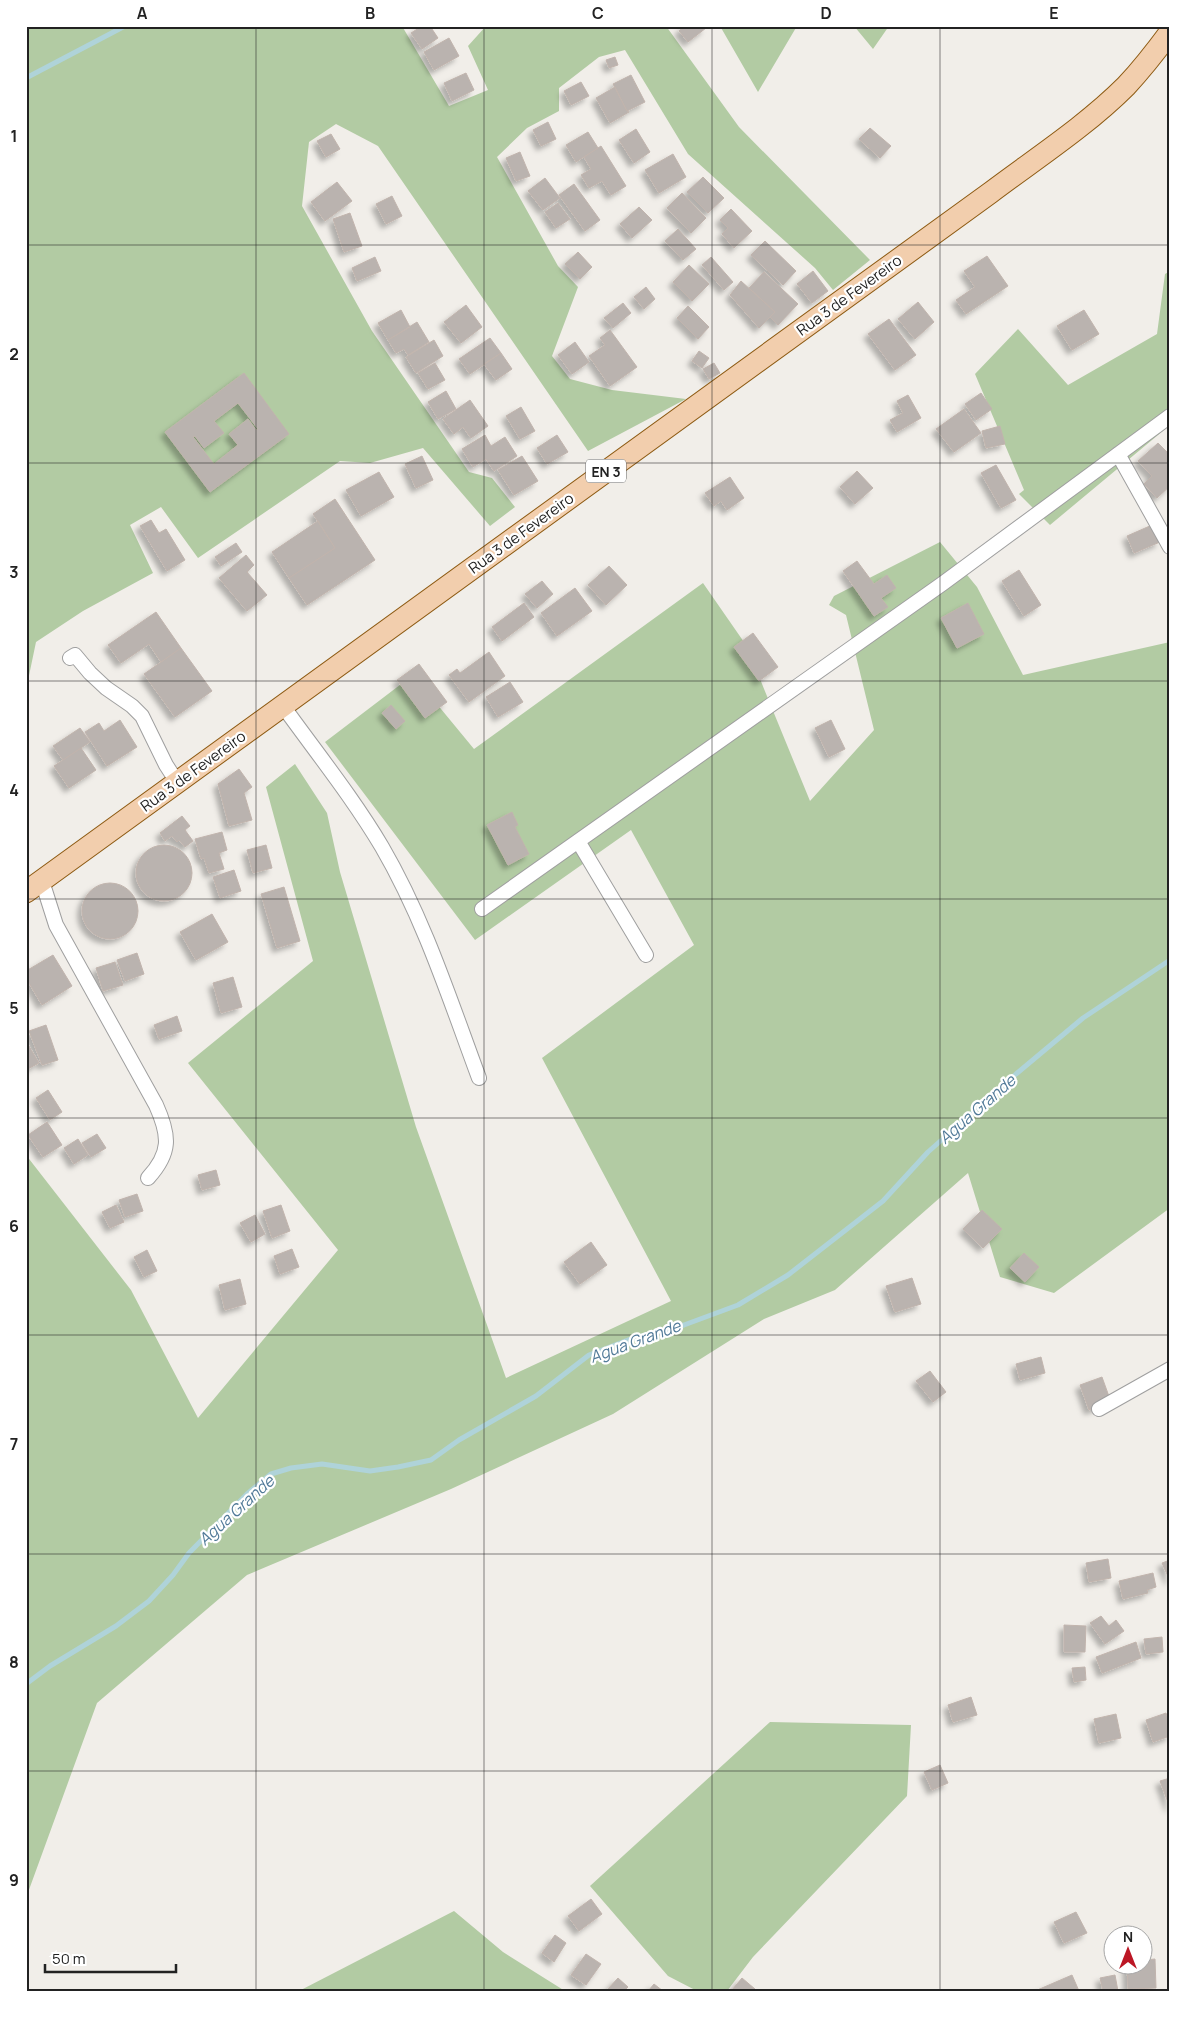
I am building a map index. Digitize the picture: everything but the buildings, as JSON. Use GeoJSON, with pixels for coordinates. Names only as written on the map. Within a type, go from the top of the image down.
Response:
{"type":"FeatureCollection","features":[{"type":"Feature","properties":{"kind":"main road","name":"Rua 3 de Fevereiro"},"geometry":{"type":"LineString","coordinates":[[34,886],[990,193],[1063,138],[1125,86],[1149,60],[1170,32]]}},
{"type":"Feature","properties":{"kind":"street"},"geometry":{"type":"LineString","coordinates":[[482,909],[942,584],[1170,416]]}},
{"type":"Feature","properties":{"kind":"street"},"geometry":{"type":"LineString","coordinates":[[1118,454],[1170,547]]}},
{"type":"Feature","properties":{"kind":"street"},"geometry":{"type":"LineString","coordinates":[[70,658],[75,655],[102,684],[132,706],[142,716],[166,765],[177,782]]}},
{"type":"Feature","properties":{"kind":"street"},"geometry":{"type":"LineString","coordinates":[[283,706],[382,847],[433,953],[479,1078]]}},
{"type":"Feature","properties":{"kind":"street"},"geometry":{"type":"LineString","coordinates":[[578,841],[646,955]]}},
{"type":"Feature","properties":{"kind":"street"},"geometry":{"type":"LineString","coordinates":[[34,886],[156,1105],[164,1123],[167,1140],[165,1154],[159,1166],[148,1178]]}},
{"type":"Feature","properties":{"kind":"street"},"geometry":{"type":"LineString","coordinates":[[1100,1409],[1170,1369]]}},
{"type":"Feature","properties":{"kind":"green space"},"geometry":{"type":"Polygon","coordinates":[[[26,26],[402,26],[449,106],[488,90],[468,46],[486,26],[666,26],[739,127],[870,260],[833,290],[815,268],[688,154],[625,50],[599,57],[559,88],[559,111],[527,128],[497,157],[558,266],[578,287],[552,356],[570,379],[612,390],[686,399],[588,451],[378,146],[336,124],[309,142],[302,206],[372,331],[469,472],[492,478],[515,507],[490,526],[423,448],[370,463],[340,461],[198,558],[161,507],[130,525],[153,573],[83,611],[36,642],[26,690],[26,26]]]}},
{"type":"Feature","properties":{"kind":"green space"},"geometry":{"type":"Polygon","coordinates":[[[720,26],[797,26],[758,92],[720,26]]]}},
{"type":"Feature","properties":{"kind":"green space"},"geometry":{"type":"Polygon","coordinates":[[[854,26],[889,26],[873,49],[854,26]]]}},
{"type":"Feature","properties":{"kind":"green space"},"geometry":{"type":"Polygon","coordinates":[[[1170,271],[1170,425],[1050,525],[1019,494],[1024,490],[975,374],[1018,329],[1068,385],[1157,334],[1165,274],[1170,271]]]}},
{"type":"Feature","properties":{"kind":"green space"},"geometry":{"type":"Polygon","coordinates":[[[940,542],[977,587],[1023,675],[1170,642],[1170,1208],[1054,1293],[1000,1277],[968,1173],[835,1290],[764,1319],[613,1414],[451,1489],[247,1575],[97,1703],[26,1898],[26,1155],[131,1290],[198,1418],[338,1250],[188,1063],[313,961],[266,787],[295,764],[327,813],[340,872],[416,1127],[506,1378],[671,1301],[542,1058],[694,945],[631,830],[475,940],[325,742],[413,675],[474,749],[703,583],[746,645],[810,801],[874,730],[846,615],[829,605],[834,596],[940,542]]]}},
{"type":"Feature","properties":{"kind":"green space"},"geometry":{"type":"Polygon","coordinates":[[[770,1722],[911,1725],[907,1796],[753,1957],[727,1991],[697,1991],[668,1976],[590,1886],[770,1722]]]}},
{"type":"Feature","properties":{"kind":"green space"},"geometry":{"type":"Polygon","coordinates":[[[454,1911],[503,1952],[565,1991],[299,1991],[454,1911]]]}},
{"type":"Feature","properties":{"kind":"waterway"},"geometry":{"type":"LineString","coordinates":[[26,78],[125,26]]}},
{"type":"Feature","properties":{"kind":"waterway","name":"Agua Grande"},"geometry":{"type":"LineString","coordinates":[[26,1684],[50,1666],[116,1626],[149,1601],[173,1575],[189,1553],[247,1494],[271,1474],[291,1468],[322,1464],[370,1471],[431,1460],[459,1440],[536,1396],[589,1355],[628,1340],[684,1325],[738,1305],[788,1275],[883,1201],[928,1152],[1083,1018],[1170,960]]}}]}
